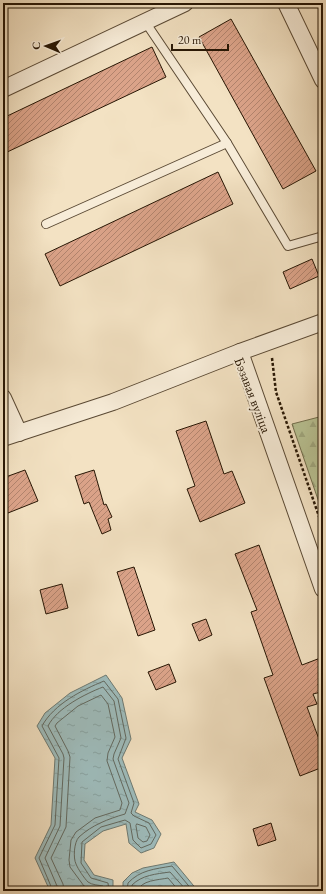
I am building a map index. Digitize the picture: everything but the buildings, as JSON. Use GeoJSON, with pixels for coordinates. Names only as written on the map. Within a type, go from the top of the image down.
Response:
{"type":"FeatureCollection","features":[{"type":"Feature","properties":{"kind":"street"},"geometry":{"type":"LineString","coordinates":[[3,89],[186,3]]}},
{"type":"Feature","properties":{"kind":"street"},"geometry":{"type":"LineString","coordinates":[[286,3],[323,80]]}},
{"type":"Feature","properties":{"kind":"street"},"geometry":{"type":"LineString","coordinates":[[240,352],[323,322]]}},
{"type":"Feature","properties":{"kind":"street","name":"Бэзавая вуліца"},"geometry":{"type":"LineString","coordinates":[[3,438],[113,402],[240,352],[323,589]]}},
{"type":"Feature","properties":{"kind":"street"},"geometry":{"type":"LineString","coordinates":[[3,398],[19,433]]}},
{"type":"Feature","properties":{"kind":"lane"},"geometry":{"type":"LineString","coordinates":[[146,23],[227,143],[288,246],[323,236]]}},
{"type":"Feature","properties":{"kind":"lane"},"geometry":{"type":"LineString","coordinates":[[46,224],[227,143]]}},
{"type":"Feature","properties":{"kind":"path"},"geometry":{"type":"LineString","coordinates":[[272,355],[276,392],[323,528]]}},
{"type":"Feature","properties":{"kind":"green space"},"geometry":{"type":"Polygon","coordinates":[[[323,416],[323,514],[292,424],[323,416]]]}},
{"type":"Feature","properties":{"kind":"water"},"geometry":{"type":"Polygon","coordinates":[[[106,675],[122,698],[131,739],[122,758],[139,804],[135,812],[152,820],[161,834],[154,848],[141,853],[129,843],[126,824],[103,831],[85,844],[84,860],[94,875],[113,880],[113,891],[50,891],[35,858],[51,825],[55,758],[37,726],[45,713],[70,693],[106,675]]]}},
{"type":"Feature","properties":{"kind":"water"},"geometry":{"type":"Polygon","coordinates":[[[174,862],[198,891],[123,891],[123,882],[132,873],[143,868],[174,862]]]}}]}
